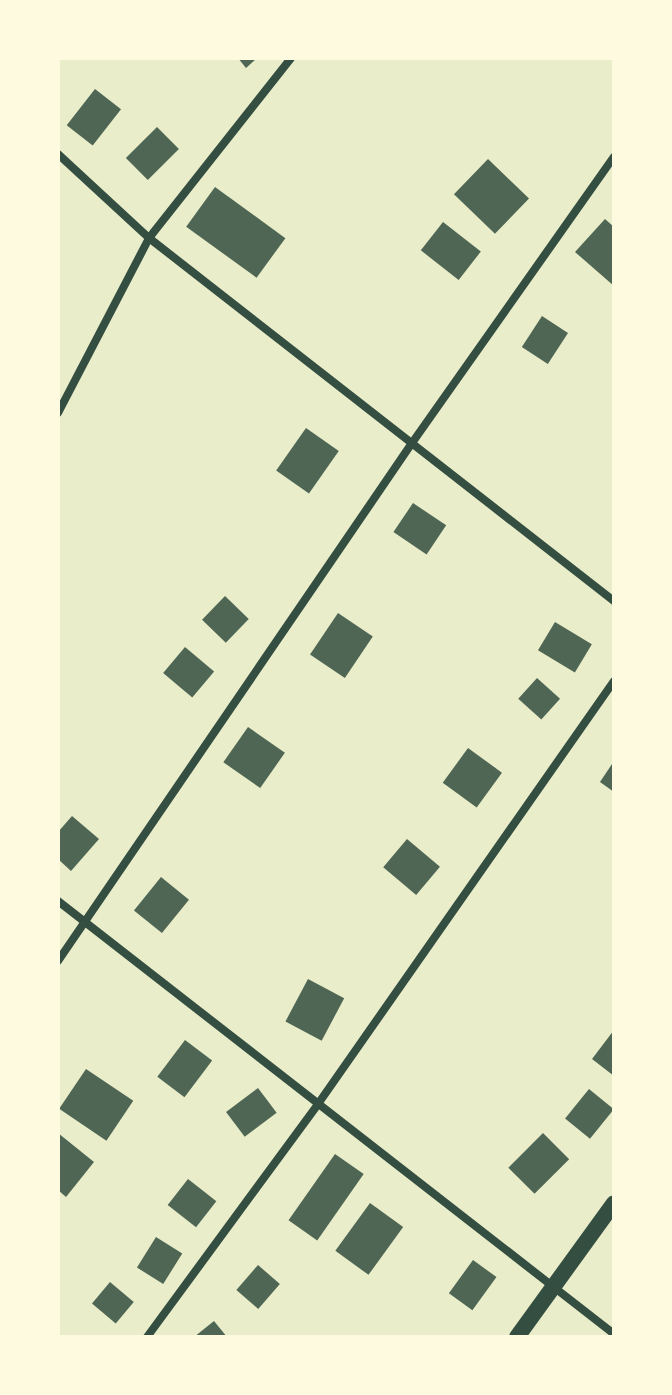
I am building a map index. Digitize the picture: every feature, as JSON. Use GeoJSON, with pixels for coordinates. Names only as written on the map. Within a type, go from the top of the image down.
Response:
{"type":"FeatureCollection","features":[{"type":"Feature","properties":{"kind":"main road"},"geometry":{"type":"LineString","coordinates":[[517,1337],[614,1203]]}},
{"type":"Feature","properties":{"kind":"street"},"geometry":{"type":"LineString","coordinates":[[58,413],[149,238],[291,58]]}},
{"type":"Feature","properties":{"kind":"street"},"geometry":{"type":"LineString","coordinates":[[58,154],[149,238],[614,601]]}},
{"type":"Feature","properties":{"kind":"street"},"geometry":{"type":"LineString","coordinates":[[58,961],[412,443],[614,157]]}},
{"type":"Feature","properties":{"kind":"street"},"geometry":{"type":"LineString","coordinates":[[147,1337],[318,1104],[614,681]]}},
{"type":"Feature","properties":{"kind":"street"},"geometry":{"type":"LineString","coordinates":[[58,901],[614,1334]]}},
{"type":"Feature","properties":{"kind":"building"},"geometry":{"type":"Polygon","coordinates":[[[238,58],[257,58],[246,68],[238,58]]]}},
{"type":"Feature","properties":{"kind":"building"},"geometry":{"type":"Polygon","coordinates":[[[95,89],[121,109],[93,146],[67,125],[95,89]]]}},
{"type":"Feature","properties":{"kind":"building"},"geometry":{"type":"Polygon","coordinates":[[[157,127],[179,149],[148,180],[126,158],[157,127]]]}},
{"type":"Feature","properties":{"kind":"building"},"geometry":{"type":"Polygon","coordinates":[[[488,159],[529,199],[495,234],[454,194],[488,159]]]}},
{"type":"Feature","properties":{"kind":"building"},"geometry":{"type":"Polygon","coordinates":[[[215,187],[285,238],[257,278],[186,227],[215,187]]]}},
{"type":"Feature","properties":{"kind":"building"},"geometry":{"type":"Polygon","coordinates":[[[605,219],[614,227],[614,286],[575,252],[605,219]]]}},
{"type":"Feature","properties":{"kind":"building"},"geometry":{"type":"Polygon","coordinates":[[[443,222],[481,252],[459,280],[421,250],[443,222]]]}},
{"type":"Feature","properties":{"kind":"building"},"geometry":{"type":"Polygon","coordinates":[[[542,316],[568,333],[548,364],[522,347],[542,316]]]}},
{"type":"Feature","properties":{"kind":"building"},"geometry":{"type":"Polygon","coordinates":[[[306,428],[339,451],[309,494],[276,471],[306,428]]]}},
{"type":"Feature","properties":{"kind":"building"},"geometry":{"type":"Polygon","coordinates":[[[413,503],[446,525],[427,554],[393,532],[413,503]]]}},
{"type":"Feature","properties":{"kind":"building"},"geometry":{"type":"Polygon","coordinates":[[[225,596],[249,619],[226,643],[202,620],[225,596]]]}},
{"type":"Feature","properties":{"kind":"building"},"geometry":{"type":"Polygon","coordinates":[[[338,613],[373,636],[345,678],[310,654],[338,613]]]}},
{"type":"Feature","properties":{"kind":"building"},"geometry":{"type":"Polygon","coordinates":[[[555,622],[592,644],[575,672],[538,650],[555,622]]]}},
{"type":"Feature","properties":{"kind":"building"},"geometry":{"type":"Polygon","coordinates":[[[185,647],[214,671],[192,697],[163,673],[185,647]]]}},
{"type":"Feature","properties":{"kind":"building"},"geometry":{"type":"Polygon","coordinates":[[[537,678],[560,699],[541,720],[518,699],[537,678]]]}},
{"type":"Feature","properties":{"kind":"building"},"geometry":{"type":"Polygon","coordinates":[[[248,727],[285,753],[260,788],[223,762],[248,727]]]}},
{"type":"Feature","properties":{"kind":"building"},"geometry":{"type":"Polygon","coordinates":[[[468,748],[502,773],[477,807],[443,783],[468,748]]]}},
{"type":"Feature","properties":{"kind":"building"},"geometry":{"type":"Polygon","coordinates":[[[614,761],[614,792],[600,782],[614,761]]]}},
{"type":"Feature","properties":{"kind":"building"},"geometry":{"type":"Polygon","coordinates":[[[72,816],[99,839],[71,871],[58,859],[58,832],[72,816]]]}},
{"type":"Feature","properties":{"kind":"building"},"geometry":{"type":"Polygon","coordinates":[[[407,839],[440,867],[416,895],[383,867],[407,839]]]}},
{"type":"Feature","properties":{"kind":"building"},"geometry":{"type":"Polygon","coordinates":[[[161,877],[189,900],[162,933],[134,910],[161,877]]]}},
{"type":"Feature","properties":{"kind":"building"},"geometry":{"type":"Polygon","coordinates":[[[308,979],[344,998],[322,1041],[285,1021],[308,979]]]}},
{"type":"Feature","properties":{"kind":"building"},"geometry":{"type":"Polygon","coordinates":[[[614,1030],[614,1076],[592,1059],[614,1030]]]}},
{"type":"Feature","properties":{"kind":"building"},"geometry":{"type":"Polygon","coordinates":[[[185,1040],[212,1060],[184,1097],[157,1077],[185,1040]]]}},
{"type":"Feature","properties":{"kind":"building"},"geometry":{"type":"Polygon","coordinates":[[[86,1069],[133,1101],[106,1141],[59,1109],[86,1069]]]}},
{"type":"Feature","properties":{"kind":"building"},"geometry":{"type":"Polygon","coordinates":[[[258,1088],[277,1113],[245,1137],[226,1112],[258,1088]]]}},
{"type":"Feature","properties":{"kind":"building"},"geometry":{"type":"Polygon","coordinates":[[[589,1089],[614,1109],[590,1139],[565,1119],[589,1089]]]}},
{"type":"Feature","properties":{"kind":"building"},"geometry":{"type":"Polygon","coordinates":[[[58,1133],[94,1162],[66,1197],[58,1190],[58,1133]]]}},
{"type":"Feature","properties":{"kind":"building"},"geometry":{"type":"Polygon","coordinates":[[[543,1133],[569,1159],[535,1194],[508,1168],[543,1133]]]}},
{"type":"Feature","properties":{"kind":"building"},"geometry":{"type":"Polygon","coordinates":[[[335,1154],[364,1174],[317,1240],[289,1220],[335,1154]]]}},
{"type":"Feature","properties":{"kind":"building"},"geometry":{"type":"Polygon","coordinates":[[[188,1179],[216,1201],[196,1227],[168,1205],[188,1179]]]}},
{"type":"Feature","properties":{"kind":"building"},"geometry":{"type":"Polygon","coordinates":[[[370,1203],[403,1227],[368,1275],[335,1251],[370,1203]]]}},
{"type":"Feature","properties":{"kind":"building"},"geometry":{"type":"Polygon","coordinates":[[[156,1237],[182,1253],[163,1284],[137,1268],[156,1237]]]}},
{"type":"Feature","properties":{"kind":"building"},"geometry":{"type":"Polygon","coordinates":[[[473,1260],[496,1277],[472,1310],[449,1293],[473,1260]]]}},
{"type":"Feature","properties":{"kind":"building"},"geometry":{"type":"Polygon","coordinates":[[[258,1265],[280,1284],[258,1309],[236,1290],[258,1265]]]}},
{"type":"Feature","properties":{"kind":"building"},"geometry":{"type":"Polygon","coordinates":[[[110,1282],[134,1302],[116,1323],[92,1303],[110,1282]]]}},
{"type":"Feature","properties":{"kind":"building"},"geometry":{"type":"Polygon","coordinates":[[[214,1321],[227,1337],[194,1337],[214,1321]]]}}]}
